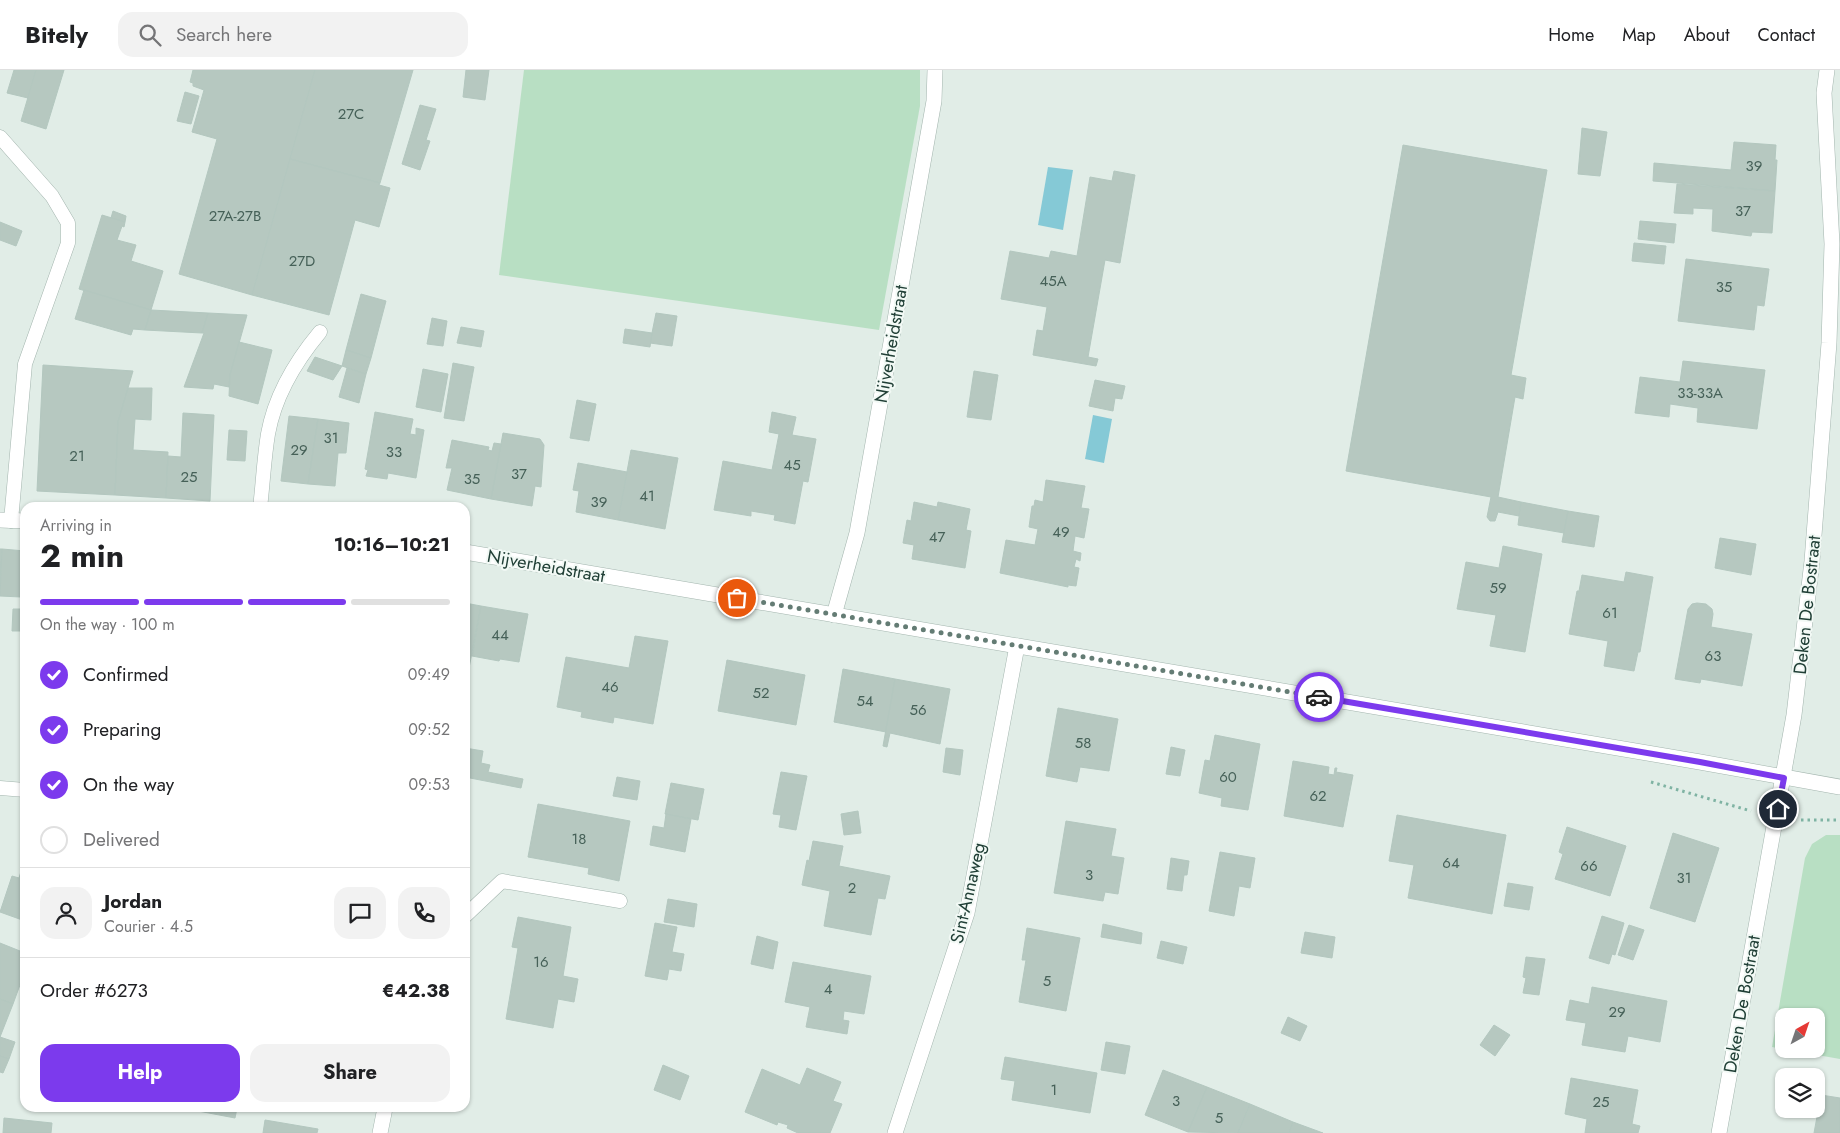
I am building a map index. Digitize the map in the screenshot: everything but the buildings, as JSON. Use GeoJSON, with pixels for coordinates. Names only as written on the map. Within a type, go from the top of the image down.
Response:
{"type":"FeatureCollection","features":[{"type":"Feature","properties":{"kind":"street","name":"Nijverheidstraat"},"geometry":{"type":"LineString","coordinates":[[834,615],[857,533],[934,101],[935,70]]}},
{"type":"Feature","properties":{"kind":"street","name":"Deken De Bostraat"},"geometry":{"type":"LineString","coordinates":[[1719,1133],[1784,778],[1794,715],[1812,561],[1830,343],[1832,244],[1824,93],[1827,70]]}},
{"type":"Feature","properties":{"kind":"street","name":"Nijverheidstraat"},"geometry":{"type":"LineString","coordinates":[[470,553],[1691,760],[1840,788]]}},
{"type":"Feature","properties":{"kind":"street","name":"Sint-Annaweg"},"geometry":{"type":"LineString","coordinates":[[895,1133],[967,913],[1018,646]]}},
{"type":"Feature","properties":{"kind":"street"},"geometry":{"type":"LineString","coordinates":[[380,1133],[384,1112]]}},
{"type":"Feature","properties":{"kind":"lane"},"geometry":{"type":"LineString","coordinates":[[0,138],[52,196],[68,223],[68,243],[25,364],[12,521]]}},
{"type":"Feature","properties":{"kind":"lane"},"geometry":{"type":"LineString","coordinates":[[261,502],[268,433],[279,395],[301,354],[320,332]]}},
{"type":"Feature","properties":{"kind":"lane"},"geometry":{"type":"LineString","coordinates":[[0,788],[20,790]]}},
{"type":"Feature","properties":{"kind":"lane"},"geometry":{"type":"LineString","coordinates":[[470,911],[502,881],[620,901]]}},
{"type":"Feature","properties":{"kind":"path"},"geometry":{"type":"LineString","coordinates":[[1647,780],[1776,818],[1840,820]]}},
{"type":"Feature","properties":{"kind":"green space"},"geometry":{"type":"Polygon","coordinates":[[[524,70],[920,70],[920,106],[879,330],[499,275],[524,70]]]}},
{"type":"Feature","properties":{"kind":"green space"},"geometry":{"type":"Polygon","coordinates":[[[1826,835],[1840,835],[1840,1059],[1825,1056],[1825,1008],[1779,1008],[1805,858],[1812,844],[1826,835]]]}},
{"type":"Feature","properties":{"kind":"green space"},"geometry":{"type":"Polygon","coordinates":[[[1775,1030],[1775,1048],[1772,1047],[1775,1030]]]}},
{"type":"Feature","properties":{"kind":"water"},"geometry":{"type":"Polygon","coordinates":[[[1048,167],[1073,170],[1063,230],[1038,225],[1048,167]]]}},
{"type":"Feature","properties":{"kind":"water"},"geometry":{"type":"Polygon","coordinates":[[[1093,415],[1112,419],[1104,463],[1085,459],[1093,415]]]}},
{"type":"Feature","properties":{"kind":"way so far"},"geometry":{"type":"LineString","coordinates":[[737,598],[1319,697]]}},
{"type":"Feature","properties":{"kind":"route"},"geometry":{"type":"LineString","coordinates":[[1319,697],[1784,778],[1778,809]]}}]}
